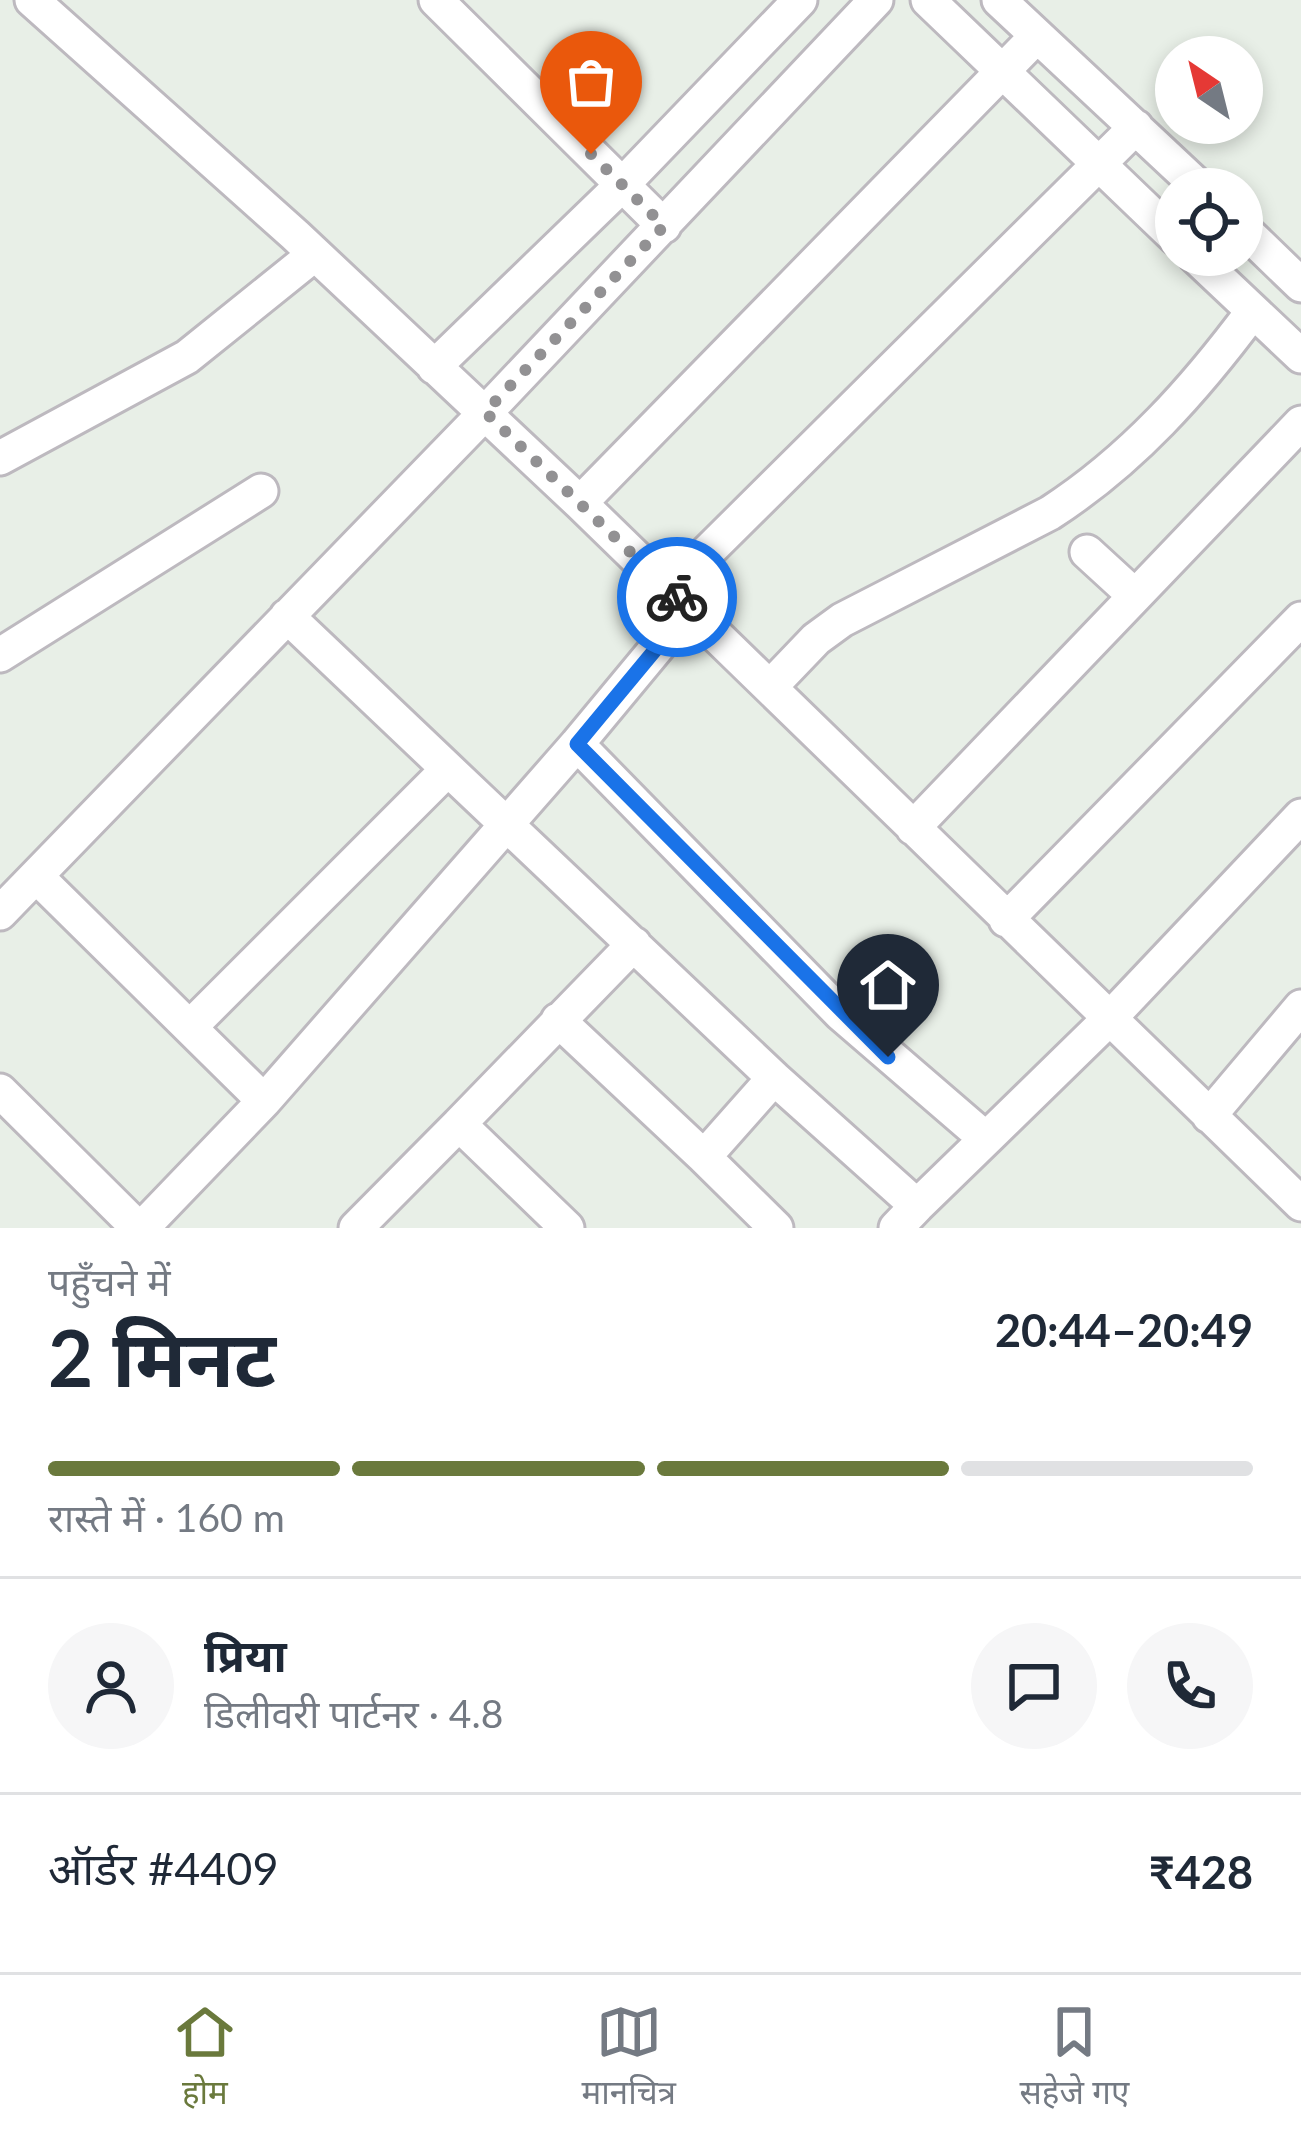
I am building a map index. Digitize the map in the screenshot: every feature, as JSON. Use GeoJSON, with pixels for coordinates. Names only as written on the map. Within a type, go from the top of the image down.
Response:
{"type":"FeatureCollection","features":[{"type":"Feature","properties":{"kind":"street"},"geometry":{"type":"LineString","coordinates":[[32,0],[485,412],[1301,1204]]}},
{"type":"Feature","properties":{"kind":"street"},"geometry":{"type":"LineString","coordinates":[[436,0],[664,226]]}},
{"type":"Feature","properties":{"kind":"street"},"geometry":{"type":"LineString","coordinates":[[434,367],[622,185],[800,0]]}},
{"type":"Feature","properties":{"kind":"street"},"geometry":{"type":"LineString","coordinates":[[0,913],[876,0]]}},
{"type":"Feature","properties":{"kind":"street"},"geometry":{"type":"LineString","coordinates":[[928,0],[1155,218]]}},
{"type":"Feature","properties":{"kind":"street"},"geometry":{"type":"LineString","coordinates":[[999,0],[1179,168]]}},
{"type":"Feature","properties":{"kind":"street"},"geometry":{"type":"LineString","coordinates":[[580,503],[1037,36]]}},
{"type":"Feature","properties":{"kind":"street"},"geometry":{"type":"LineString","coordinates":[[0,1091],[140,1228],[264,1101],[577,744],[679,599],[1136,127]]}},
{"type":"Feature","properties":{"kind":"street"},"geometry":{"type":"LineString","coordinates":[[1263,248],[1301,285]]}},
{"type":"Feature","properties":{"kind":"street"},"geometry":{"type":"LineString","coordinates":[[0,458],[188,357],[315,254]]}},
{"type":"Feature","properties":{"kind":"street"},"geometry":{"type":"LineString","coordinates":[[1216,276],[1301,356]]}},
{"type":"Feature","properties":{"kind":"street"},"geometry":{"type":"LineString","coordinates":[[770,687],[816,639],[842,620],[1050,514],[1083,492],[1149,435],[1253,311]]}},
{"type":"Feature","properties":{"kind":"street"},"geometry":{"type":"LineString","coordinates":[[913,828],[1301,423]]}},
{"type":"Feature","properties":{"kind":"street"},"geometry":{"type":"LineString","coordinates":[[0,655],[261,491]]}},
{"type":"Feature","properties":{"kind":"street"},"geometry":{"type":"LineString","coordinates":[[1087,552],[1135,596]]}},
{"type":"Feature","properties":{"kind":"street"},"geometry":{"type":"LineString","coordinates":[[286,616],[774,1078],[907,1217],[1109,1019],[1301,816]]}},
{"type":"Feature","properties":{"kind":"street"},"geometry":{"type":"LineString","coordinates":[[1006,920],[1301,619]]}},
{"type":"Feature","properties":{"kind":"street"},"geometry":{"type":"LineString","coordinates":[[577,744],[841,1014],[986,1139]]}},
{"type":"Feature","properties":{"kind":"street"},"geometry":{"type":"LineString","coordinates":[[190,1028],[448,769]]}},
{"type":"Feature","properties":{"kind":"street"},"geometry":{"type":"LineString","coordinates":[[36,876],[264,1101]]}},
{"type":"Feature","properties":{"kind":"street"},"geometry":{"type":"LineString","coordinates":[[356,1228],[634,944]]}},
{"type":"Feature","properties":{"kind":"street"},"geometry":{"type":"LineString","coordinates":[[1209,1115],[1301,1007]]}},
{"type":"Feature","properties":{"kind":"street"},"geometry":{"type":"LineString","coordinates":[[558,1020],[776,1228]]}},
{"type":"Feature","properties":{"kind":"street"},"geometry":{"type":"LineString","coordinates":[[704,1157],[774,1078]]}},
{"type":"Feature","properties":{"kind":"street"},"geometry":{"type":"LineString","coordinates":[[459,1124],[567,1228]]}},
{"type":"Feature","properties":{"kind":"way so far"},"geometry":{"type":"LineString","coordinates":[[591,154],[664,226],[485,412],[677,597]]}},
{"type":"Feature","properties":{"kind":"route"},"geometry":{"type":"LineString","coordinates":[[677,597],[689,609],[577,744],[888,1057]]}}]}
